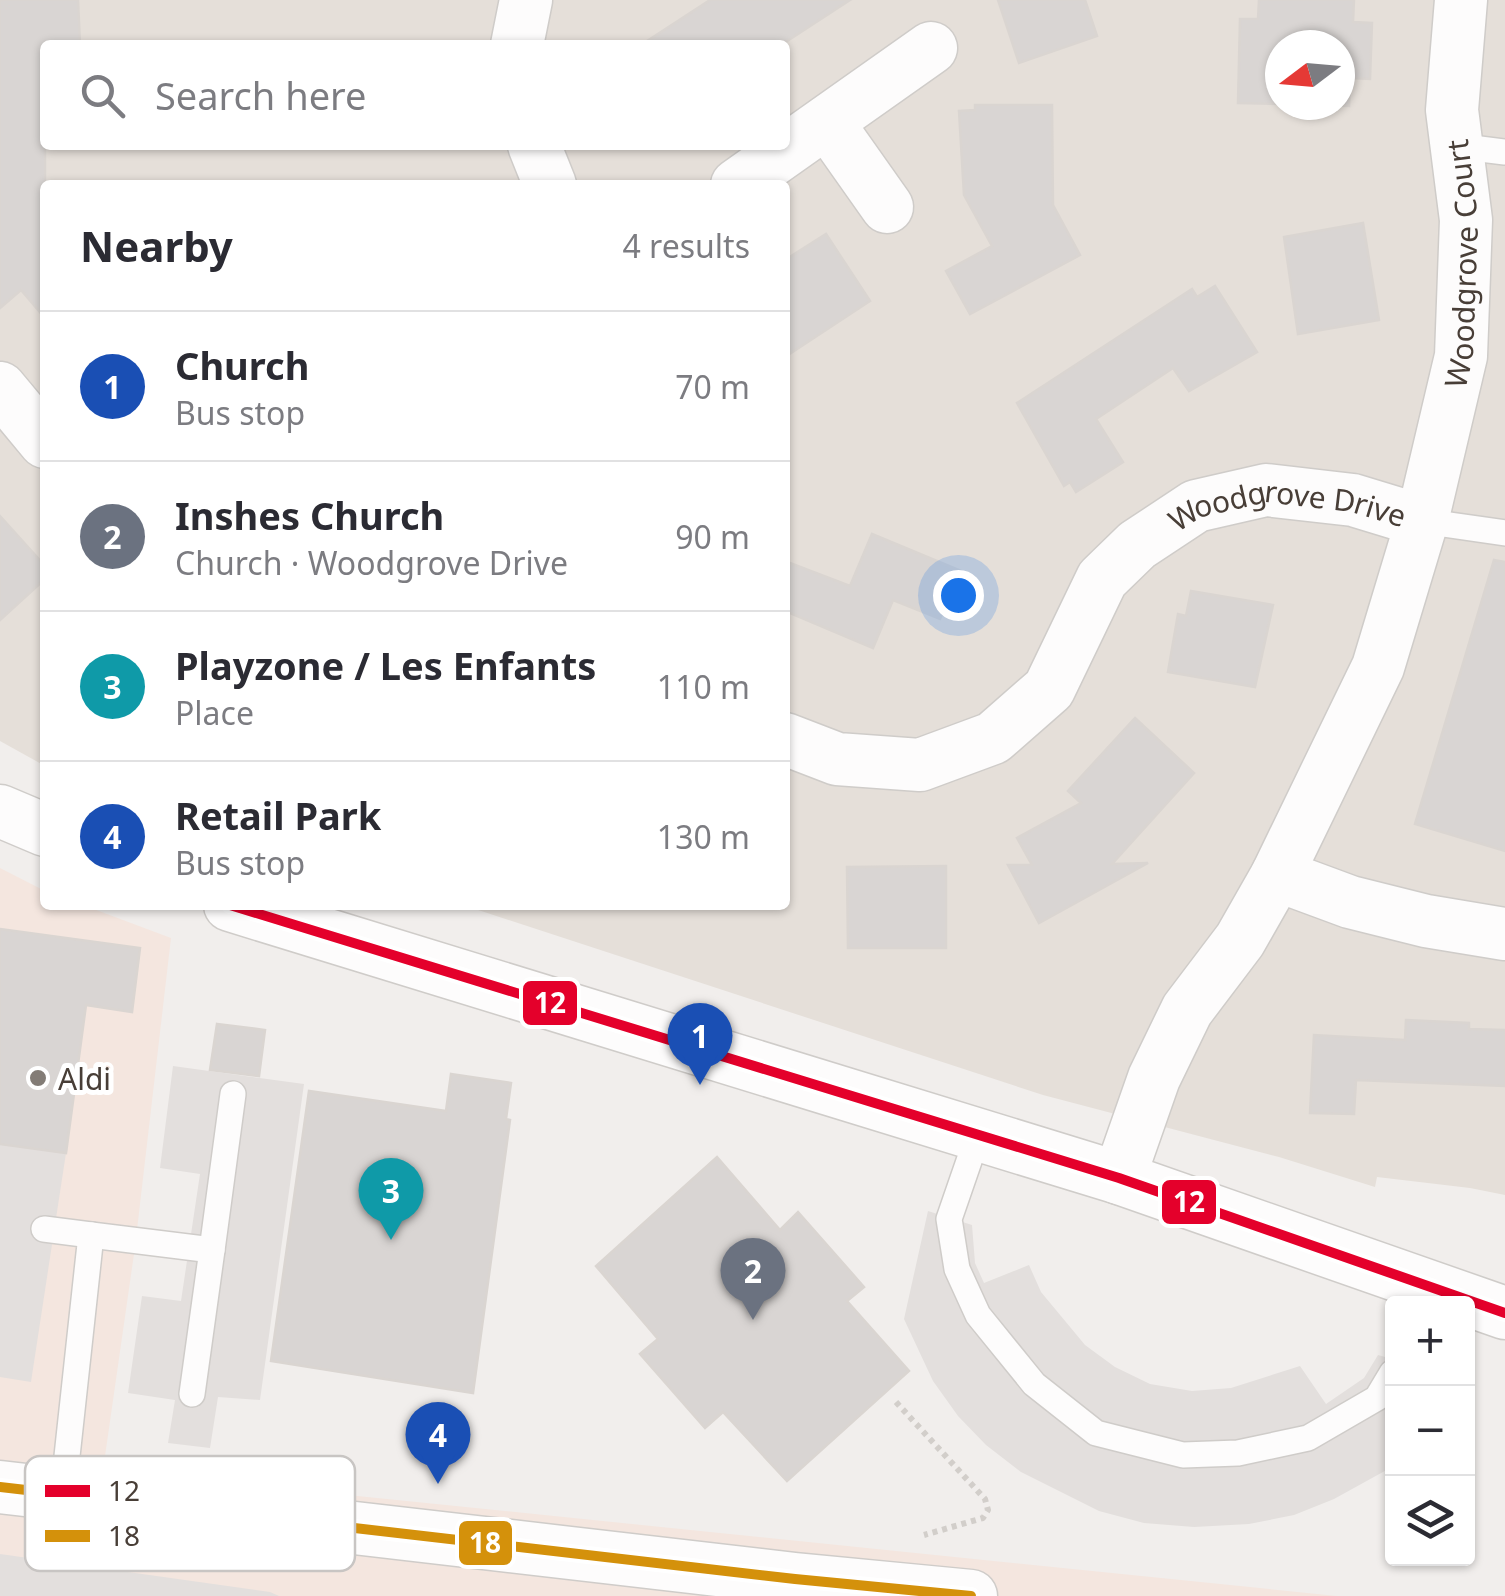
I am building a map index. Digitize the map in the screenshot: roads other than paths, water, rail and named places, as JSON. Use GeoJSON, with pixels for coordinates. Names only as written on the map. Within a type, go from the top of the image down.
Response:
{"type":"FeatureCollection","features":[{"type":"Feature","properties":{"kind":"street"},"geometry":{"type":"LineString","coordinates":[[518,40],[526,0]]}},
{"type":"Feature","properties":{"kind":"street","name":"Woodgrove Court"},"geometry":{"type":"LineString","coordinates":[[1422,521],[1461,356],[1466,220],[1480,149],[1452,110],[1462,0]]}},
{"type":"Feature","properties":{"kind":"street"},"geometry":{"type":"LineString","coordinates":[[790,148],[931,48]]}},
{"type":"Feature","properties":{"kind":"street"},"geometry":{"type":"LineString","coordinates":[[827,122],[887,207]]}},
{"type":"Feature","properties":{"kind":"street"},"geometry":{"type":"LineString","coordinates":[[536,150],[548,180]]}},
{"type":"Feature","properties":{"kind":"street"},"geometry":{"type":"LineString","coordinates":[[744,180],[787,150]]}},
{"type":"Feature","properties":{"kind":"street"},"geometry":{"type":"LineString","coordinates":[[0,388],[40,436]]}},
{"type":"Feature","properties":{"kind":"street","name":"Woodgrove Drive"},"geometry":{"type":"LineString","coordinates":[[790,741],[837,759],[920,765],[993,738],[1049,689],[1102,579],[1138,545],[1196,506],[1266,490],[1353,500],[1422,521],[1378,667],[1277,875],[1240,940],[1188,1010],[1154,1078],[1120,1178]]}},
{"type":"Feature","properties":{"kind":"street"},"geometry":{"type":"LineString","coordinates":[[0,811],[40,828]]}},
{"type":"Feature","properties":{"kind":"street"},"geometry":{"type":"LineString","coordinates":[[1277,875],[1350,902],[1426,921],[1505,934]]}},
{"type":"Feature","properties":{"kind":"street"},"geometry":{"type":"LineString","coordinates":[[246,910],[1120,1178],[1429,1295],[1505,1313]]}},
{"type":"Feature","properties":{"kind":"street"},"geometry":{"type":"LineString","coordinates":[[0,1487],[25,1489]]}},
{"type":"Feature","properties":{"kind":"street"},"geometry":{"type":"LineString","coordinates":[[355,1527],[971,1596]]}},
{"type":"Feature","properties":{"kind":"lane"},"geometry":{"type":"LineString","coordinates":[[1422,521],[1505,533]]}},
{"type":"Feature","properties":{"kind":"lane"},"geometry":{"type":"LineString","coordinates":[[192,1394],[233,1094]]}},
{"type":"Feature","properties":{"kind":"lane"},"geometry":{"type":"LineString","coordinates":[[978,1135],[949,1219],[957,1269],[978,1315],[1034,1384],[1096,1434],[1183,1456],[1238,1453],[1308,1438],[1378,1398],[1385,1385]]}},
{"type":"Feature","properties":{"kind":"lane"},"geometry":{"type":"LineString","coordinates":[[44,1230],[212,1250]]}},
{"type":"Feature","properties":{"kind":"lane"},"geometry":{"type":"LineString","coordinates":[[68,1456],[91,1235]]}},
{"type":"Feature","properties":{"kind":"place","name":"Aldi"},"geometry":{"type":"Point","coordinates":[38,1078]}},
{"type":"Feature","properties":{"kind":"place","name":"Church"},"geometry":{"type":"Point","coordinates":[700,1085]}},
{"type":"Feature","properties":{"kind":"place","name":"Playzone / Les Enfants"},"geometry":{"type":"Point","coordinates":[391,1240]}},
{"type":"Feature","properties":{"kind":"place","name":"Inshes Church"},"geometry":{"type":"Point","coordinates":[753,1320]}},
{"type":"Feature","properties":{"kind":"place","name":"Retail Park"},"geometry":{"type":"Point","coordinates":[438,1484]}}]}
